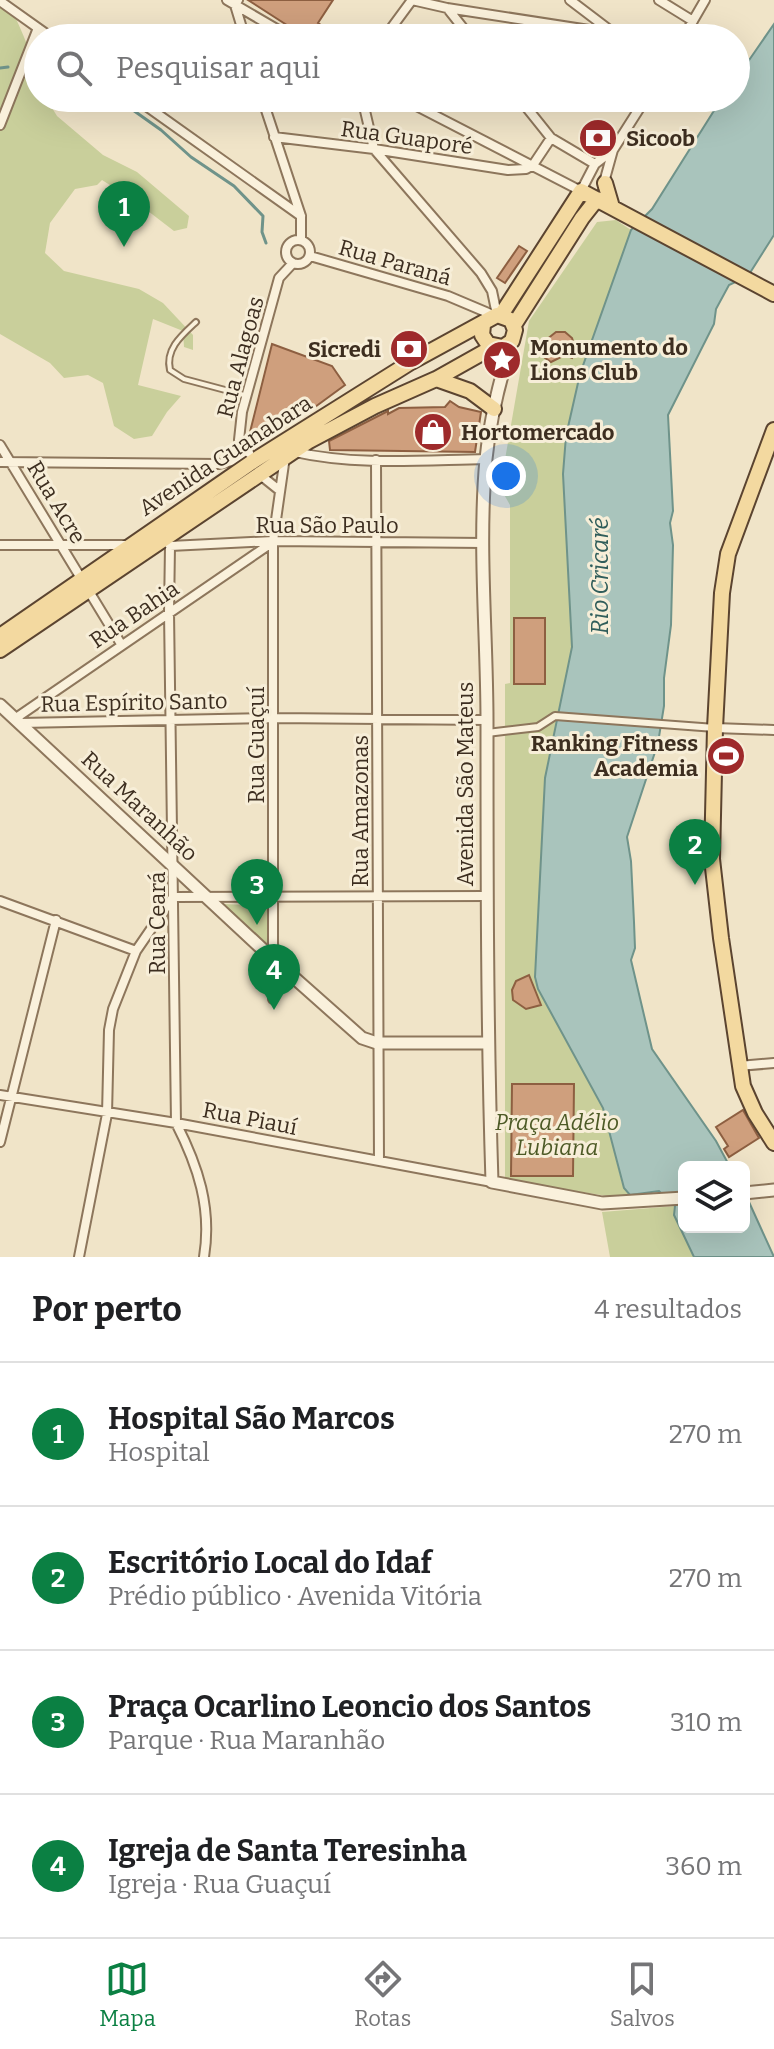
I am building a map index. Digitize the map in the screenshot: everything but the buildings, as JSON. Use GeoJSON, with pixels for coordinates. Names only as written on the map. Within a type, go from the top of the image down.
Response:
{"type":"FeatureCollection","features":[{"type":"Feature","properties":{"kind":"main road"},"geometry":{"type":"LineString","coordinates":[[605,183],[618,210]]}},
{"type":"Feature","properties":{"kind":"main road"},"geometry":{"type":"LineString","coordinates":[[597,199],[501,345],[484,340],[492,319],[581,191],[597,199],[618,210],[747,281],[774,294]]}},
{"type":"Feature","properties":{"kind":"main road"},"geometry":{"type":"LineString","coordinates":[[582,218],[618,210]]}},
{"type":"Feature","properties":{"kind":"main road"},"geometry":{"type":"LineString","coordinates":[[492,319],[514,325]]}},
{"type":"Feature","properties":{"kind":"main road","name":"Avenida Guanabara"},"geometry":{"type":"LineString","coordinates":[[0,650],[86,584],[128,545],[411,362],[492,319]]}},
{"type":"Feature","properties":{"kind":"main road","name":"Avenida Guanabara"},"geometry":{"type":"LineString","coordinates":[[0,636],[86,584],[168,542],[254,461],[288,454],[375,406],[501,345]]}},
{"type":"Feature","properties":{"kind":"main road"},"geometry":{"type":"LineString","coordinates":[[436,379],[470,391],[494,409]]}},
{"type":"Feature","properties":{"kind":"main road"},"geometry":{"type":"LineString","coordinates":[[774,430],[728,554],[722,593],[712,859],[739,1066],[748,1099],[774,1143]]}},
{"type":"Feature","properties":{"kind":"main road"},"geometry":{"type":"LineString","coordinates":[[761,467],[774,452]]}},
{"type":"Feature","properties":{"kind":"street"},"geometry":{"type":"LineString","coordinates":[[394,24],[412,0],[544,24]]}},
{"type":"Feature","properties":{"kind":"street"},"geometry":{"type":"LineString","coordinates":[[570,0],[601,24]]}},
{"type":"Feature","properties":{"kind":"street"},"geometry":{"type":"LineString","coordinates":[[659,0],[693,21]]}},
{"type":"Feature","properties":{"kind":"street"},"geometry":{"type":"LineString","coordinates":[[691,24],[705,0]]}},
{"type":"Feature","properties":{"kind":"street"},"geometry":{"type":"LineString","coordinates":[[0,1],[32,24]]}},
{"type":"Feature","properties":{"kind":"street"},"geometry":{"type":"LineString","coordinates":[[233,2],[240,24]]}},
{"type":"Feature","properties":{"kind":"street"},"geometry":{"type":"LineString","coordinates":[[233,2],[269,24]]}},
{"type":"Feature","properties":{"kind":"street"},"geometry":{"type":"LineString","coordinates":[[447,8],[460,24]]}},
{"type":"Feature","properties":{"kind":"street"},"geometry":{"type":"LineString","coordinates":[[0,125],[24,64]]}},
{"type":"Feature","properties":{"kind":"street"},"geometry":{"type":"LineString","coordinates":[[155,112],[301,216]]}},
{"type":"Feature","properties":{"kind":"street"},"geometry":{"type":"LineString","coordinates":[[266,112],[301,216],[301,240],[293,240],[287,246],[287,258],[293,263]]}},
{"type":"Feature","properties":{"kind":"street"},"geometry":{"type":"LineString","coordinates":[[365,112],[374,149],[481,273],[492,291],[492,319]]}},
{"type":"Feature","properties":{"kind":"street"},"geometry":{"type":"LineString","coordinates":[[429,112],[581,191],[595,164],[613,150]]}},
{"type":"Feature","properties":{"kind":"street"},"geometry":{"type":"LineString","coordinates":[[530,112],[551,138],[595,164]]}},
{"type":"Feature","properties":{"kind":"street"},"geometry":{"type":"LineString","coordinates":[[597,199],[605,183],[613,150],[637,112]]}},
{"type":"Feature","properties":{"kind":"street","name":"Rua Guaporé"},"geometry":{"type":"LineString","coordinates":[[274,137],[508,170],[526,169],[533,165]]}},
{"type":"Feature","properties":{"kind":"street"},"geometry":{"type":"LineString","coordinates":[[533,165],[551,138]]}},
{"type":"Feature","properties":{"kind":"street","name":"Rua Paraná"},"geometry":{"type":"LineString","coordinates":[[301,240],[308,244],[310,256]]}},
{"type":"Feature","properties":{"kind":"street","name":"Rua Paraná"},"geometry":{"type":"LineString","coordinates":[[310,256],[469,304],[492,319]]}},
{"type":"Feature","properties":{"kind":"street","name":"Rua Paraná"},"geometry":{"type":"LineString","coordinates":[[293,263],[301,264],[310,256]]}},
{"type":"Feature","properties":{"kind":"street","name":"Rua Alagoas"},"geometry":{"type":"LineString","coordinates":[[254,461],[241,444],[238,434],[279,278],[293,263]]}},
{"type":"Feature","properties":{"kind":"street","name":"Avenida São Mateus"},"geometry":{"type":"LineString","coordinates":[[492,1182],[484,543],[486,459],[498,387],[501,345]]}},
{"type":"Feature","properties":{"kind":"street"},"geometry":{"type":"LineString","coordinates":[[309,441],[320,458]]}},
{"type":"Feature","properties":{"kind":"street","name":"Rua Acre"},"geometry":{"type":"LineString","coordinates":[[0,445],[121,644]]}},
{"type":"Feature","properties":{"kind":"street","name":"Avenida Guanabara"},"geometry":{"type":"LineString","coordinates":[[279,490],[288,454],[376,460],[486,459]]}},
{"type":"Feature","properties":{"kind":"street","name":"Rua Amazonas"},"geometry":{"type":"LineString","coordinates":[[376,460],[379,1161]]}},
{"type":"Feature","properties":{"kind":"street"},"geometry":{"type":"LineString","coordinates":[[0,462],[254,461],[279,490]]}},
{"type":"Feature","properties":{"kind":"street"},"geometry":{"type":"LineString","coordinates":[[211,463],[219,486]]}},
{"type":"Feature","properties":{"kind":"street","name":"Rua Guaçuí"},"geometry":{"type":"LineString","coordinates":[[273,999],[273,541],[279,490]]}},
{"type":"Feature","properties":{"kind":"street","name":"Rua Bahia"},"geometry":{"type":"LineString","coordinates":[[12,714],[273,541]]}},
{"type":"Feature","properties":{"kind":"street","name":"Rua São Paulo"},"geometry":{"type":"LineString","coordinates":[[168,542],[484,543]]}},
{"type":"Feature","properties":{"kind":"street","name":"Rua Ceará"},"geometry":{"type":"LineString","coordinates":[[168,542],[175,867],[176,1123],[189,1148],[204,1193],[207,1211],[204,1257]]}},
{"type":"Feature","properties":{"kind":"street"},"geometry":{"type":"LineString","coordinates":[[0,545],[128,545]]}},
{"type":"Feature","properties":{"kind":"street","name":"Rua Maranhão"},"geometry":{"type":"LineString","coordinates":[[0,694],[12,714],[273,959],[362,1038],[377,1043]]}},
{"type":"Feature","properties":{"kind":"street","name":"Rua Espírito Santo"},"geometry":{"type":"LineString","coordinates":[[12,714],[170,719],[378,719],[487,726]]}},
{"type":"Feature","properties":{"kind":"street"},"geometry":{"type":"LineString","coordinates":[[487,726],[538,727],[555,716],[774,730]]}},
{"type":"Feature","properties":{"kind":"street"},"geometry":{"type":"LineString","coordinates":[[79,1257],[107,1114],[109,1030],[120,988],[136,951],[173,897],[487,896]]}},
{"type":"Feature","properties":{"kind":"street"},"geometry":{"type":"LineString","coordinates":[[0,901],[136,951]]}},
{"type":"Feature","properties":{"kind":"street"},"geometry":{"type":"LineString","coordinates":[[0,1142],[56,920]]}},
{"type":"Feature","properties":{"kind":"street"},"geometry":{"type":"LineString","coordinates":[[377,1043],[488,1043]]}},
{"type":"Feature","properties":{"kind":"street"},"geometry":{"type":"LineString","coordinates":[[739,1066],[774,1063]]}},
{"type":"Feature","properties":{"kind":"street","name":"Rua Piauí"},"geometry":{"type":"LineString","coordinates":[[0,1095],[176,1123],[492,1182]]}},
{"type":"Feature","properties":{"kind":"street"},"geometry":{"type":"LineString","coordinates":[[492,1182],[579,1200],[633,1203],[678,1199]]}},
{"type":"Feature","properties":{"kind":"street"},"geometry":{"type":"LineString","coordinates":[[750,1192],[774,1190]]}},
{"type":"Feature","properties":{"kind":"lane"},"geometry":{"type":"LineString","coordinates":[[196,322],[177,340],[168,359],[170,370],[184,379],[247,396]]}},
{"type":"Feature","properties":{"kind":"green space"},"geometry":{"type":"Polygon","coordinates":[[[0,0],[7,0],[24,38],[24,112],[55,112],[103,155],[137,172],[189,216],[187,228],[174,231],[102,180],[97,185],[75,189],[50,223],[45,253],[64,271],[139,289],[163,303],[193,335],[193,350],[184,347],[183,331],[153,319],[138,385],[181,396],[152,436],[134,439],[114,426],[103,383],[88,375],[64,378],[50,363],[0,334],[0,0]]]}},
{"type":"Feature","properties":{"kind":"green space","name":"Praça Adélio Lubiana"},"geometry":{"type":"Polygon","coordinates":[[[616,220],[631,230],[580,374],[566,436],[563,474],[572,647],[535,977],[538,989],[603,1108],[622,1183],[630,1195],[614,1197],[505,1180],[505,684],[510,683],[510,505],[502,491],[529,321],[597,222],[616,220]]]}},
{"type":"Feature","properties":{"kind":"green space"},"geometry":{"type":"Polygon","coordinates":[[[223,904],[269,906],[268,945],[223,904]]]}},
{"type":"Feature","properties":{"kind":"green space"},"geometry":{"type":"Polygon","coordinates":[[[676,1206],[678,1233],[683,1233],[694,1257],[610,1257],[602,1212],[676,1206]]]}},
{"type":"Feature","properties":{"kind":"water","name":"Rio Cricaré"},"geometry":{"type":"Polygon","coordinates":[[[774,24],[774,235],[748,276],[729,285],[716,309],[714,324],[668,415],[673,545],[671,625],[664,678],[664,706],[658,743],[627,837],[635,948],[631,960],[652,1049],[727,1161],[678,1161],[678,1223],[674,1215],[675,1206],[659,1191],[630,1195],[624,1188],[603,1108],[538,989],[535,977],[545,778],[572,647],[563,474],[566,436],[580,374],[631,230],[652,209],[713,112],[750,112],[750,59],[774,24]]]}},
{"type":"Feature","properties":{"kind":"water","name":"Rio Cricaré"},"geometry":{"type":"Polygon","coordinates":[[[750,1204],[774,1257],[694,1257],[683,1233],[750,1233],[750,1204]]]}},
{"type":"Feature","properties":{"kind":"waterway"},"geometry":{"type":"LineString","coordinates":[[0,68],[8,67]]}},
{"type":"Feature","properties":{"kind":"waterway"},"geometry":{"type":"LineString","coordinates":[[136,112],[191,157],[234,186],[263,216],[262,232],[266,243]]}},
{"type":"Feature","properties":{"kind":"place","name":"Sicoob"},"geometry":{"type":"Point","coordinates":[598,138]}},
{"type":"Feature","properties":{"kind":"place","name":"Hospital São Marcos"},"geometry":{"type":"Point","coordinates":[124,247]}},
{"type":"Feature","properties":{"kind":"place","name":"Sicredi"},"geometry":{"type":"Point","coordinates":[409,349]}},
{"type":"Feature","properties":{"kind":"place","name":"Monumento do Lions Club"},"geometry":{"type":"Point","coordinates":[502,360]}},
{"type":"Feature","properties":{"kind":"place","name":"Hortomercado"},"geometry":{"type":"Point","coordinates":[433,432]}},
{"type":"Feature","properties":{"kind":"place","name":"Ranking Fitness Academia"},"geometry":{"type":"Point","coordinates":[726,756]}},
{"type":"Feature","properties":{"kind":"place","name":"Escritório Local do Idaf"},"geometry":{"type":"Point","coordinates":[695,885]}},
{"type":"Feature","properties":{"kind":"place","name":"Praça Ocarlino Leoncio dos Santos"},"geometry":{"type":"Point","coordinates":[257,925]}},
{"type":"Feature","properties":{"kind":"place","name":"Igreja de Santa Teresinha"},"geometry":{"type":"Point","coordinates":[274,1010]}}]}
